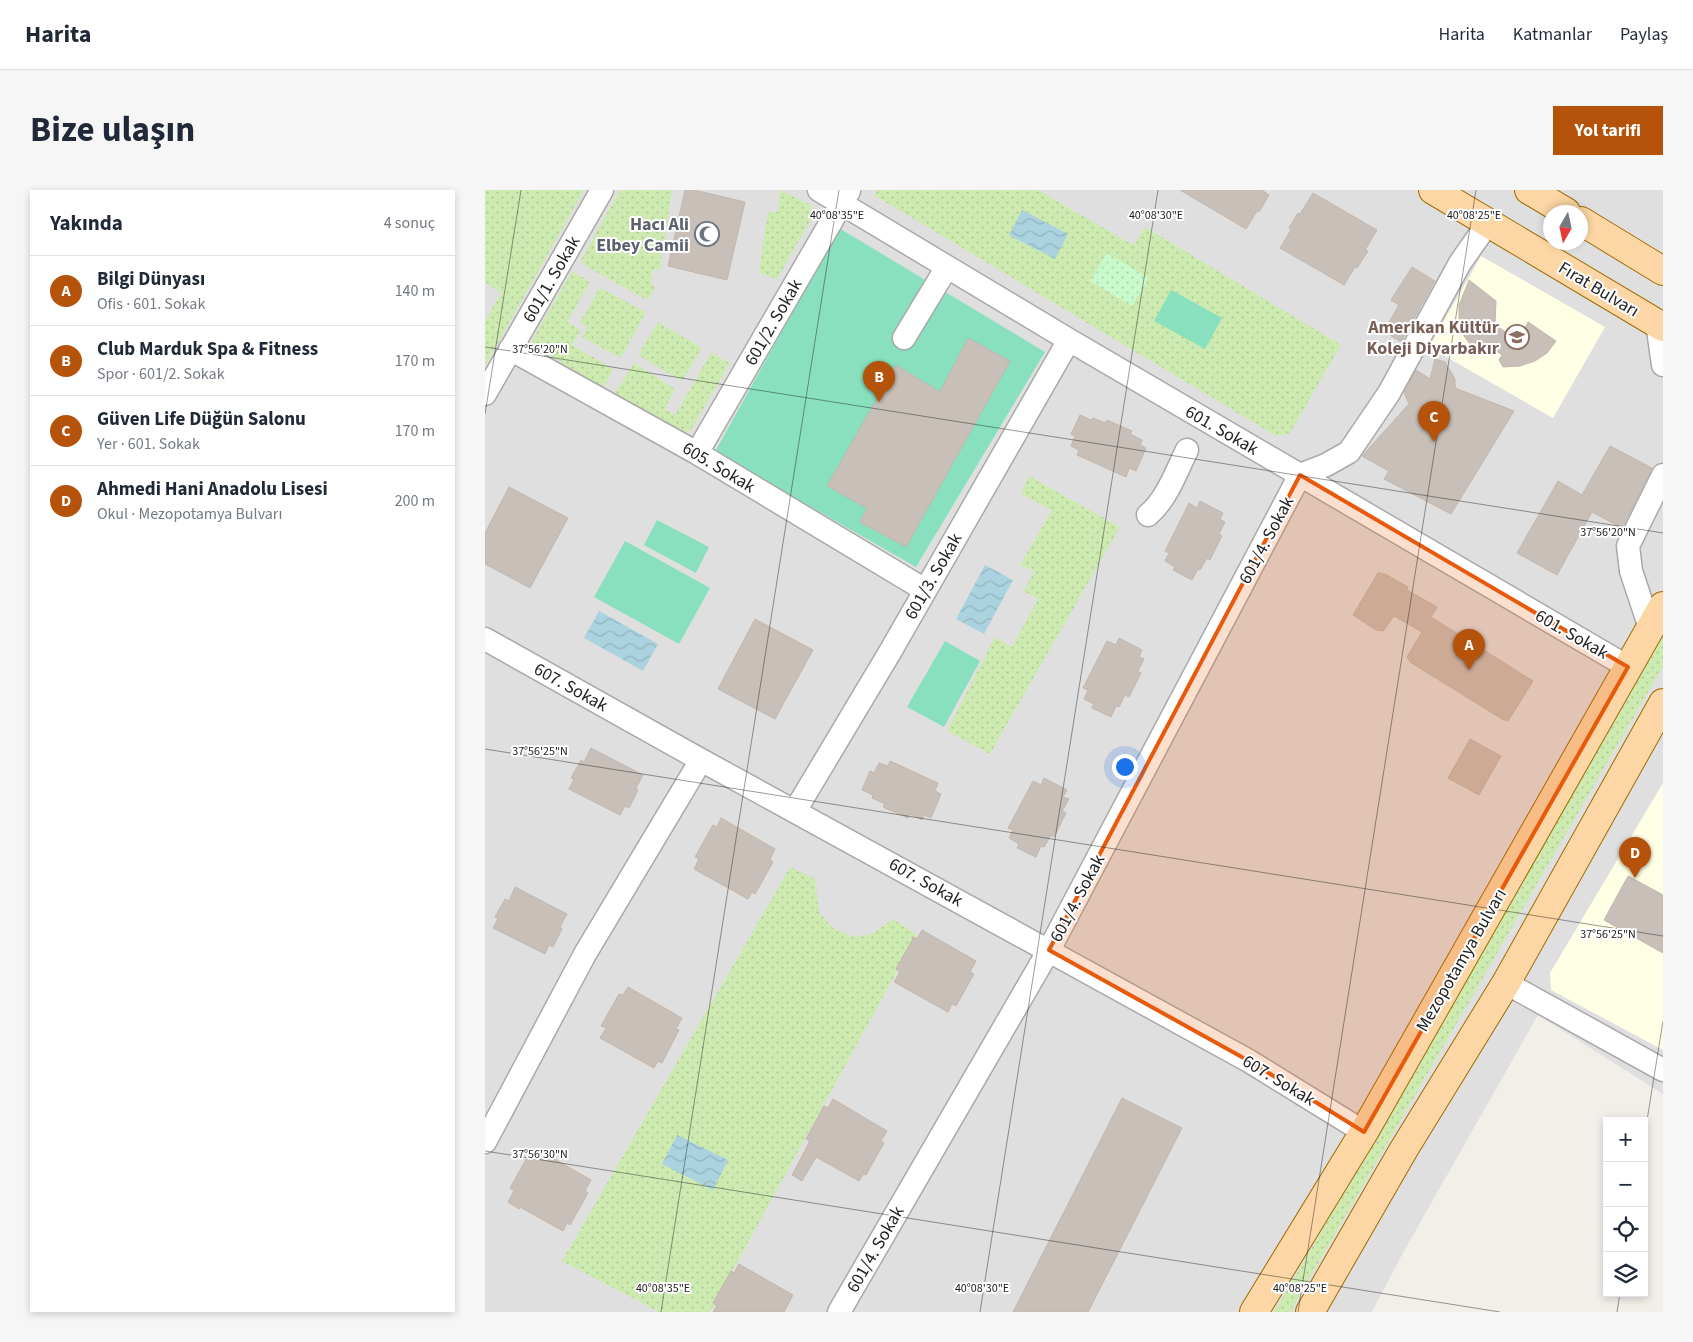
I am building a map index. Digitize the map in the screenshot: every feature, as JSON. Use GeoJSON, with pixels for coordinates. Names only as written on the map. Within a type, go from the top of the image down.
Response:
{"type":"FeatureCollection","features":[{"type":"Feature","properties":{"kind":"main road","name":"Fırat Bulvarı"},"geometry":{"type":"LineString","coordinates":[[1433,190],[1660,325]]}},
{"type":"Feature","properties":{"kind":"main road"},"geometry":{"type":"LineString","coordinates":[[1529,190],[1554,205]]}},
{"type":"Feature","properties":{"kind":"main road"},"geometry":{"type":"LineString","coordinates":[[1588,225],[1663,271]]}},
{"type":"Feature","properties":{"kind":"main road","name":"Mezopotamya Bulvarı"},"geometry":{"type":"LineString","coordinates":[[1254,1312],[1364,1132],[1657,617]]}},
{"type":"Feature","properties":{"kind":"main road"},"geometry":{"type":"LineString","coordinates":[[1310,1312],[1404,1149],[1506,983],[1663,703]]}},
{"type":"Feature","properties":{"kind":"street","name":"601/1. Sokak"},"geometry":{"type":"LineString","coordinates":[[485,394],[602,190]]}},
{"type":"Feature","properties":{"kind":"street","name":"601. Sokak"},"geometry":{"type":"LineString","coordinates":[[819,190],[846,197],[947,267],[1628,666]]}},
{"type":"Feature","properties":{"kind":"street","name":"601/2. Sokak"},"geometry":{"type":"LineString","coordinates":[[697,453],[846,197]]}},
{"type":"Feature","properties":{"kind":"street"},"geometry":{"type":"LineString","coordinates":[[1300,475],[1326,465],[1349,452],[1389,393],[1460,263],[1489,223]]}},
{"type":"Feature","properties":{"kind":"street"},"geometry":{"type":"LineString","coordinates":[[904,338],[947,267]]}},
{"type":"Feature","properties":{"kind":"street"},"geometry":{"type":"LineString","coordinates":[[1660,325],[1663,365]]}},
{"type":"Feature","properties":{"kind":"street","name":"601/3. Sokak"},"geometry":{"type":"LineString","coordinates":[[795,811],[1069,340]]}},
{"type":"Feature","properties":{"kind":"street","name":"605. Sokak"},"geometry":{"type":"LineString","coordinates":[[510,348],[697,453],[925,590]]}},
{"type":"Feature","properties":{"kind":"street"},"geometry":{"type":"LineString","coordinates":[[1148,515],[1164,496],[1187,450]]}},
{"type":"Feature","properties":{"kind":"street"},"geometry":{"type":"LineString","coordinates":[[1657,617],[1631,571],[1628,546],[1663,474]]}},
{"type":"Feature","properties":{"kind":"street","name":"601/4. Sokak"},"geometry":{"type":"LineString","coordinates":[[839,1312],[1049,950],[1300,475]]}},
{"type":"Feature","properties":{"kind":"street","name":"607. Sokak"},"geometry":{"type":"LineString","coordinates":[[485,639],[1249,1061],[1364,1132]]}},
{"type":"Feature","properties":{"kind":"street"},"geometry":{"type":"LineString","coordinates":[[485,1142],[585,954],[701,760]]}},
{"type":"Feature","properties":{"kind":"street"},"geometry":{"type":"LineString","coordinates":[[1506,983],[1660,1062]]}},
{"type":"Feature","properties":{"kind":"highlighted area"},"geometry":{"type":"Polygon","coordinates":[[[1300,475],[1628,667],[1364,1132],[1249,1061],[1049,950],[1300,475]]]}},
{"type":"Feature","properties":{"kind":"shaded area"},"geometry":{"type":"Polygon","coordinates":[[[485,190],[1663,190],[1663,1094],[1538,1015],[1404,1251],[1372,1312],[485,1312],[485,190]]]}},
{"type":"Feature","properties":{"kind":"shaded area","name":"Amerikan Kültür Koleji Diyarbakır"},"geometry":{"type":"Polygon","coordinates":[[[1481,256],[1605,327],[1553,418],[1429,347],[1481,256]]]}},
{"type":"Feature","properties":{"kind":"shaded area"},"geometry":{"type":"Polygon","coordinates":[[[1663,783],[1663,1050],[1551,990],[1550,973],[1663,783]]]}},
{"type":"Feature","properties":{"kind":"green space"},"geometry":{"type":"Polygon","coordinates":[[[485,190],[584,190],[485,366],[485,321],[501,293],[485,282],[485,190]]]}},
{"type":"Feature","properties":{"kind":"green space"},"geometry":{"type":"Polygon","coordinates":[[[620,190],[672,190],[660,270],[652,270],[651,283],[655,289],[647,300],[586,266],[581,260],[620,190]]]}},
{"type":"Feature","properties":{"kind":"green space"},"geometry":{"type":"Polygon","coordinates":[[[780,190],[811,205],[811,220],[777,279],[759,273],[768,212],[778,212],[780,190]]]}},
{"type":"Feature","properties":{"kind":"green space"},"geometry":{"type":"Polygon","coordinates":[[[877,190],[1038,190],[1133,245],[1145,227],[1341,345],[1290,433],[1276,436],[874,195],[877,190]]]}},
{"type":"Feature","properties":{"kind":"green space"},"geometry":{"type":"Polygon","coordinates":[[[839,228],[1045,352],[916,567],[715,452],[839,228]]]}},
{"type":"Feature","properties":{"kind":"green space"},"geometry":{"type":"Polygon","coordinates":[[[1107,253],[1149,278],[1132,306],[1090,281],[1107,253]]]}},
{"type":"Feature","properties":{"kind":"green space"},"geometry":{"type":"Polygon","coordinates":[[[572,271],[590,282],[567,322],[581,330],[572,345],[613,369],[604,388],[530,344],[572,271]]]}},
{"type":"Feature","properties":{"kind":"green space"},"geometry":{"type":"Polygon","coordinates":[[[600,288],[646,312],[621,358],[582,337],[587,328],[580,322],[600,288]]]}},
{"type":"Feature","properties":{"kind":"green space"},"geometry":{"type":"Polygon","coordinates":[[[1171,290],[1222,318],[1205,349],[1154,321],[1171,290]]]}},
{"type":"Feature","properties":{"kind":"green space"},"geometry":{"type":"Polygon","coordinates":[[[658,322],[702,348],[682,381],[638,355],[658,322]]]}},
{"type":"Feature","properties":{"kind":"green space"},"geometry":{"type":"Polygon","coordinates":[[[711,353],[730,363],[691,430],[682,433],[615,393],[634,363],[675,389],[665,409],[675,415],[711,353]]]}},
{"type":"Feature","properties":{"kind":"green space"},"geometry":{"type":"Polygon","coordinates":[[[1029,476],[1120,527],[990,754],[947,731],[995,637],[1012,647],[1038,599],[1024,591],[1034,571],[1020,565],[1052,510],[1021,494],[1029,476]]]}},
{"type":"Feature","properties":{"kind":"green space"},"geometry":{"type":"Polygon","coordinates":[[[657,520],[709,547],[696,573],[644,545],[657,520]]]}},
{"type":"Feature","properties":{"kind":"green space"},"geometry":{"type":"Polygon","coordinates":[[[625,541],[710,588],[679,644],[594,597],[625,541]]]}},
{"type":"Feature","properties":{"kind":"green space"},"geometry":{"type":"Polygon","coordinates":[[[1663,635],[1663,666],[1290,1312],[1274,1312],[1355,1174],[1663,635]]]}},
{"type":"Feature","properties":{"kind":"green space"},"geometry":{"type":"Polygon","coordinates":[[[945,641],[980,661],[944,727],[907,707],[945,641]]]}},
{"type":"Feature","properties":{"kind":"green space"},"geometry":{"type":"Polygon","coordinates":[[[790,867],[815,879],[819,912],[833,928],[854,937],[872,934],[893,919],[917,935],[710,1312],[659,1312],[562,1261],[790,867]]]}},
{"type":"Feature","properties":{"kind":"water"},"geometry":{"type":"Polygon","coordinates":[[[1022,210],[1068,234],[1055,259],[1009,235],[1022,210]]]}},
{"type":"Feature","properties":{"kind":"water"},"geometry":{"type":"Polygon","coordinates":[[[985,565],[1013,580],[984,634],[956,619],[985,565]]]}},
{"type":"Feature","properties":{"kind":"water"},"geometry":{"type":"Polygon","coordinates":[[[599,611],[658,644],[643,671],[584,638],[599,611]]]}},
{"type":"Feature","properties":{"kind":"water"},"geometry":{"type":"Polygon","coordinates":[[[677,1135],[728,1160],[713,1190],[662,1164],[677,1135]]]}},
{"type":"Feature","properties":{"kind":"building","name":"Hacı Ali Elbey Camii"},"geometry":{"type":"Polygon","coordinates":[[[685,190],[694,190],[745,202],[727,280],[668,266],[685,190]]]}},
{"type":"Feature","properties":{"kind":"building"},"geometry":{"type":"Polygon","coordinates":[[[1180,190],[1262,190],[1269,195],[1246,229],[1180,190]]]}},
{"type":"Feature","properties":{"kind":"building"},"geometry":{"type":"Polygon","coordinates":[[[1313,193],[1377,230],[1365,250],[1368,251],[1344,285],[1280,248],[1291,230],[1289,228],[1298,213],[1300,214],[1313,193]]]}},
{"type":"Feature","properties":{"kind":"building"},"geometry":{"type":"Polygon","coordinates":[[[1412,267],[1435,281],[1401,342],[1384,331],[1399,305],[1391,300],[1412,267]]]}},
{"type":"Feature","properties":{"kind":"building"},"geometry":{"type":"Polygon","coordinates":[[[1469,280],[1496,301],[1495,324],[1505,332],[1513,335],[1524,331],[1528,322],[1556,341],[1547,353],[1535,361],[1520,366],[1503,367],[1499,360],[1502,355],[1487,344],[1473,348],[1464,336],[1459,323],[1459,305],[1469,280]]]}},
{"type":"Feature","properties":{"kind":"building"},"geometry":{"type":"Polygon","coordinates":[[[968,338],[1010,361],[906,547],[860,522],[867,508],[827,486],[896,365],[940,392],[968,338]]]}},
{"type":"Feature","properties":{"kind":"building"},"geometry":{"type":"Polygon","coordinates":[[[1435,359],[1445,362],[1455,379],[1455,388],[1514,411],[1451,514],[1384,479],[1389,471],[1362,456],[1409,404],[1404,393],[1416,370],[1430,379],[1435,359]]]}},
{"type":"Feature","properties":{"kind":"building"},"geometry":{"type":"Polygon","coordinates":[[[1080,415],[1105,423],[1107,420],[1132,431],[1130,434],[1142,440],[1140,445],[1146,448],[1136,471],[1129,468],[1126,477],[1077,455],[1079,450],[1071,446],[1075,436],[1071,434],[1080,415]]]}},
{"type":"Feature","properties":{"kind":"building"},"geometry":{"type":"Polygon","coordinates":[[[1610,446],[1652,468],[1622,528],[1592,512],[1557,575],[1517,553],[1558,481],[1582,495],[1610,446]]]}},
{"type":"Feature","properties":{"kind":"building"},"geometry":{"type":"Polygon","coordinates":[[[509,487],[568,518],[530,588],[485,564],[485,533],[509,487]]]}},
{"type":"Feature","properties":{"kind":"building"},"geometry":{"type":"Polygon","coordinates":[[[1200,501],[1223,513],[1220,519],[1225,522],[1219,534],[1222,536],[1210,560],[1207,558],[1192,580],[1173,570],[1175,567],[1165,561],[1169,553],[1165,551],[1189,503],[1197,508],[1200,501]]]}},
{"type":"Feature","properties":{"kind":"building"},"geometry":{"type":"Polygon","coordinates":[[[1378,573],[1385,574],[1408,587],[1407,590],[1437,607],[1431,617],[1533,681],[1508,721],[1410,662],[1407,657],[1422,632],[1394,616],[1383,631],[1376,630],[1353,615],[1378,573]]]}},
{"type":"Feature","properties":{"kind":"building"},"geometry":{"type":"Polygon","coordinates":[[[755,619],[813,650],[775,719],[718,689],[755,619]]]}},
{"type":"Feature","properties":{"kind":"building"},"geometry":{"type":"Polygon","coordinates":[[[1119,638],[1142,650],[1139,657],[1144,659],[1138,671],[1141,673],[1129,697],[1125,695],[1119,707],[1116,706],[1111,717],[1092,708],[1094,704],[1084,699],[1088,690],[1083,688],[1107,641],[1116,645],[1119,638]]]}},
{"type":"Feature","properties":{"kind":"building"},"geometry":{"type":"Polygon","coordinates":[[[1470,739],[1501,756],[1479,795],[1448,778],[1470,739]]]}},
{"type":"Feature","properties":{"kind":"building"},"geometry":{"type":"Polygon","coordinates":[[[591,748],[643,775],[629,808],[625,806],[620,815],[569,789],[574,779],[571,778],[581,760],[584,762],[591,748]]]}},
{"type":"Feature","properties":{"kind":"building"},"geometry":{"type":"Polygon","coordinates":[[[890,761],[938,783],[935,791],[941,794],[931,818],[924,815],[922,820],[910,814],[908,818],[883,807],[885,804],[872,798],[873,795],[862,790],[870,771],[874,773],[879,763],[888,766],[890,761]]]}},
{"type":"Feature","properties":{"kind":"building"},"geometry":{"type":"Polygon","coordinates":[[[1044,778],[1067,790],[1063,797],[1069,799],[1062,811],[1066,813],[1054,837],[1051,835],[1044,847],[1041,846],[1036,857],[1017,848],[1019,844],[1009,838],[1013,830],[1008,828],[1033,781],[1041,785],[1044,778]]]}},
{"type":"Feature","properties":{"kind":"building"},"geometry":{"type":"Polygon","coordinates":[[[721,818],[775,849],[770,860],[773,862],[755,894],[752,892],[748,899],[694,869],[699,859],[695,857],[713,825],[717,827],[721,818]]]}},
{"type":"Feature","properties":{"kind":"building"},"geometry":{"type":"Polygon","coordinates":[[[1628,876],[1663,895],[1663,953],[1604,920],[1628,876]]]}},
{"type":"Feature","properties":{"kind":"building"},"geometry":{"type":"Polygon","coordinates":[[[515,887],[567,914],[553,947],[549,945],[545,954],[493,928],[498,919],[495,917],[505,899],[509,901],[515,887]]]}},
{"type":"Feature","properties":{"kind":"building"},"geometry":{"type":"Polygon","coordinates":[[[922,930],[976,961],[970,972],[974,974],[956,1006],[952,1004],[948,1012],[894,982],[900,972],[896,969],[914,937],[917,939],[922,930]]]}},
{"type":"Feature","properties":{"kind":"building"},"geometry":{"type":"Polygon","coordinates":[[[628,987],[682,1018],[676,1029],[679,1030],[662,1063],[658,1061],[654,1068],[600,1038],[606,1028],[601,1026],[619,994],[623,995],[628,987]]]}},
{"type":"Feature","properties":{"kind":"building"},"geometry":{"type":"Polygon","coordinates":[[[1122,1098],[1182,1128],[1088,1312],[1013,1312],[1122,1098]]]}},
{"type":"Feature","properties":{"kind":"building"},"geometry":{"type":"Polygon","coordinates":[[[833,1099],[887,1131],[881,1141],[884,1143],[866,1175],[863,1174],[859,1181],[816,1157],[802,1181],[792,1175],[810,1141],[806,1139],[824,1106],[828,1108],[833,1099]]]}},
{"type":"Feature","properties":{"kind":"building"},"geometry":{"type":"Polygon","coordinates":[[[537,1149],[591,1180],[585,1191],[588,1193],[570,1225],[567,1223],[563,1231],[508,1202],[514,1191],[510,1188],[528,1156],[532,1158],[537,1149]]]}},
{"type":"Feature","properties":{"kind":"building"},"geometry":{"type":"Polygon","coordinates":[[[739,1264],[793,1295],[784,1312],[713,1312],[717,1306],[713,1303],[731,1271],[734,1273],[739,1264]]]}},
{"type":"Feature","properties":{"kind":"place","name":"Hacı Ali Elbey Camii"},"geometry":{"type":"Point","coordinates":[707,234]}},
{"type":"Feature","properties":{"kind":"place","name":"Amerikan Kültür Koleji Diyarbakır"},"geometry":{"type":"Point","coordinates":[1517,337]}},
{"type":"Feature","properties":{"kind":"place","name":"Club Marduk Spa & Fitness"},"geometry":{"type":"Point","coordinates":[879,402]}},
{"type":"Feature","properties":{"kind":"place","name":"Güven Life Düğün Salonu"},"geometry":{"type":"Point","coordinates":[1434,442]}},
{"type":"Feature","properties":{"kind":"place","name":"Bilgi Dünyası"},"geometry":{"type":"Point","coordinates":[1469,670]}},
{"type":"Feature","properties":{"kind":"place","name":"Ahmedi Hani Anadolu Lisesi"},"geometry":{"type":"Point","coordinates":[1635,878]}}]}
